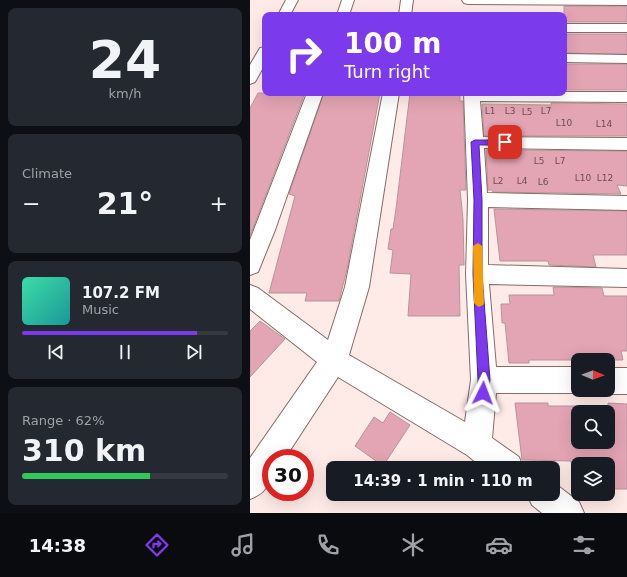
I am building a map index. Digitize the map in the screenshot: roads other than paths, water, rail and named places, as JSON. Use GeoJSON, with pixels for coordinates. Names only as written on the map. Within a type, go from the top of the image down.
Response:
{"type":"FeatureCollection","features":[{"type":"Feature","properties":{"kind":"street"},"geometry":{"type":"LineString","coordinates":[[286,12],[292,0]]}},
{"type":"Feature","properties":{"kind":"street"},"geometry":{"type":"LineString","coordinates":[[344,12],[348,0]]}},
{"type":"Feature","properties":{"kind":"street"},"geometry":{"type":"LineString","coordinates":[[405,12],[407,0]]}},
{"type":"Feature","properties":{"kind":"street"},"geometry":{"type":"LineString","coordinates":[[469,12],[468,0],[627,1]]}},
{"type":"Feature","properties":{"kind":"street"},"geometry":{"type":"LineString","coordinates":[[567,28],[627,28]]}},
{"type":"Feature","properties":{"kind":"street"},"geometry":{"type":"LineString","coordinates":[[250,79],[262,57]]}},
{"type":"Feature","properties":{"kind":"street"},"geometry":{"type":"LineString","coordinates":[[567,58],[627,59]]}},
{"type":"Feature","properties":{"kind":"street"},"geometry":{"type":"LineString","coordinates":[[250,266],[266,230],[314,96]]}},
{"type":"Feature","properties":{"kind":"street"},"geometry":{"type":"LineString","coordinates":[[250,484],[334,360],[357,287],[390,96]]}},
{"type":"Feature","properties":{"kind":"street"},"geometry":{"type":"LineString","coordinates":[[472,96],[478,200],[478,274],[484,380],[477,444]]}},
{"type":"Feature","properties":{"kind":"street"},"geometry":{"type":"LineString","coordinates":[[567,96],[627,97]]}},
{"type":"Feature","properties":{"kind":"street"},"geometry":{"type":"LineString","coordinates":[[475,142],[627,144]]}},
{"type":"Feature","properties":{"kind":"street"},"geometry":{"type":"LineString","coordinates":[[478,200],[627,203]]}},
{"type":"Feature","properties":{"kind":"street"},"geometry":{"type":"LineString","coordinates":[[478,274],[627,278]]}},
{"type":"Feature","properties":{"kind":"street"},"geometry":{"type":"LineString","coordinates":[[250,295],[334,360],[477,444],[499,461]]}},
{"type":"Feature","properties":{"kind":"street"},"geometry":{"type":"LineString","coordinates":[[484,380],[571,380]]}},
{"type":"Feature","properties":{"kind":"street"},"geometry":{"type":"LineString","coordinates":[[615,381],[627,381]]}},
{"type":"Feature","properties":{"kind":"street"},"geometry":{"type":"LineString","coordinates":[[552,501],[568,513]]}}]}
